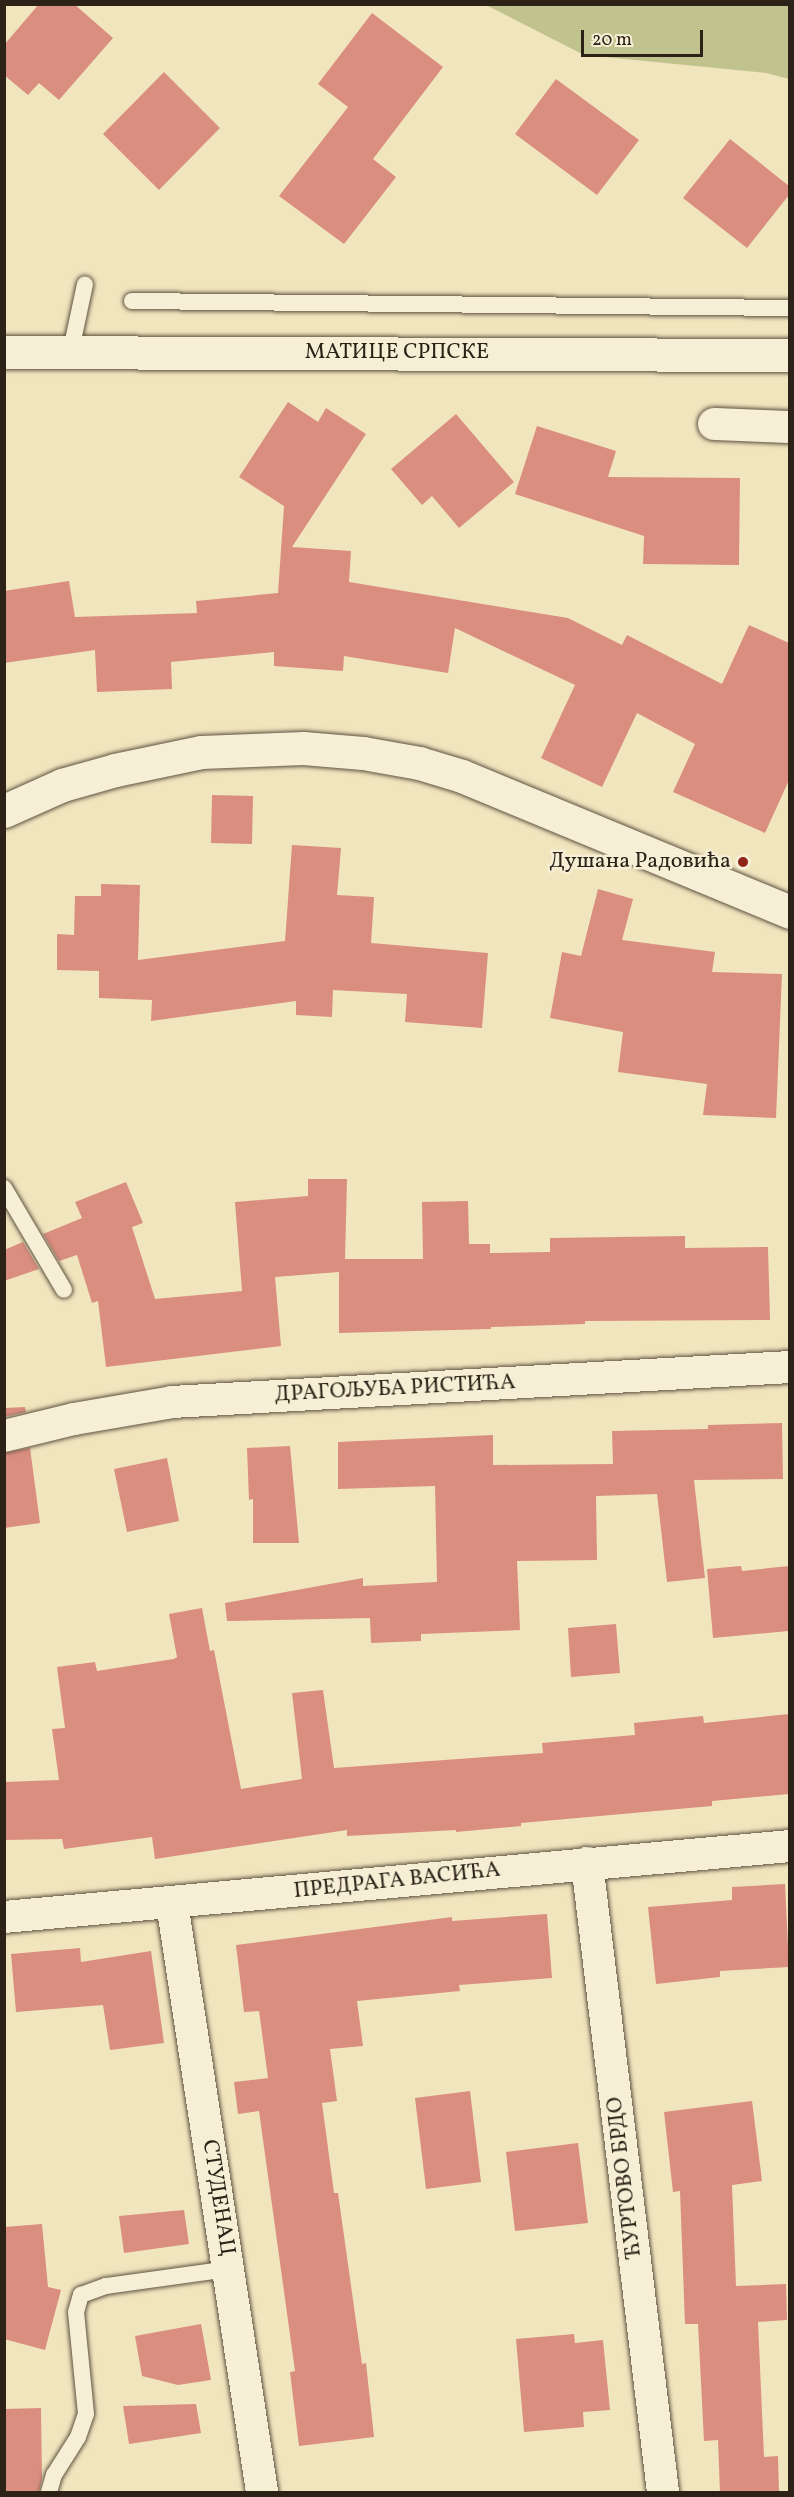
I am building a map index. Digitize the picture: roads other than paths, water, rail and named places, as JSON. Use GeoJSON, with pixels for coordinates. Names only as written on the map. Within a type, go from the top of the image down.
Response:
{"type":"FeatureCollection","features":[{"type":"Feature","properties":{"kind":"main road","name":"МАТИЦЕ СРПСКЕ"},"geometry":{"type":"LineString","coordinates":[[4,352],[71,350],[789,355]]}},
{"type":"Feature","properties":{"kind":"main road"},"geometry":{"type":"LineString","coordinates":[[4,811],[62,785],[116,770],[201,752],[303,748],[363,753],[420,764],[462,776],[789,912]]}},
{"type":"Feature","properties":{"kind":"street"},"geometry":{"type":"LineString","coordinates":[[714,424],[789,428]]}},
{"type":"Feature","properties":{"kind":"street","name":"ДРАГОЉУБА РИСТИЋА"},"geometry":{"type":"LineString","coordinates":[[4,1436],[74,1419],[172,1402],[789,1367]]}},
{"type":"Feature","properties":{"kind":"street","name":"ПРЕДРАГА ВАСИЋА"},"geometry":{"type":"LineString","coordinates":[[4,1917],[789,1846]]}},
{"type":"Feature","properties":{"kind":"street","name":"ЋУРТОВО БРДО"},"geometry":{"type":"LineString","coordinates":[[586,1863],[663,2493]]}},
{"type":"Feature","properties":{"kind":"street","name":"СТУДЕНАЦ"},"geometry":{"type":"LineString","coordinates":[[172,1903],[262,2493]]}},
{"type":"Feature","properties":{"kind":"lane"},"geometry":{"type":"LineString","coordinates":[[71,350],[85,284]]}},
{"type":"Feature","properties":{"kind":"lane"},"geometry":{"type":"LineString","coordinates":[[132,301],[789,308]]}},
{"type":"Feature","properties":{"kind":"lane"},"geometry":{"type":"LineString","coordinates":[[4,1188],[64,1290]]}},
{"type":"Feature","properties":{"kind":"lane"},"geometry":{"type":"LineString","coordinates":[[49,2493],[54,2475],[78,2437],[86,2414],[75,2312],[81,2295],[106,2286],[229,2269]]}},
{"type":"Feature","properties":{"kind":"place","name":"Душана Радовића"},"geometry":{"type":"Point","coordinates":[743,862]}}]}
